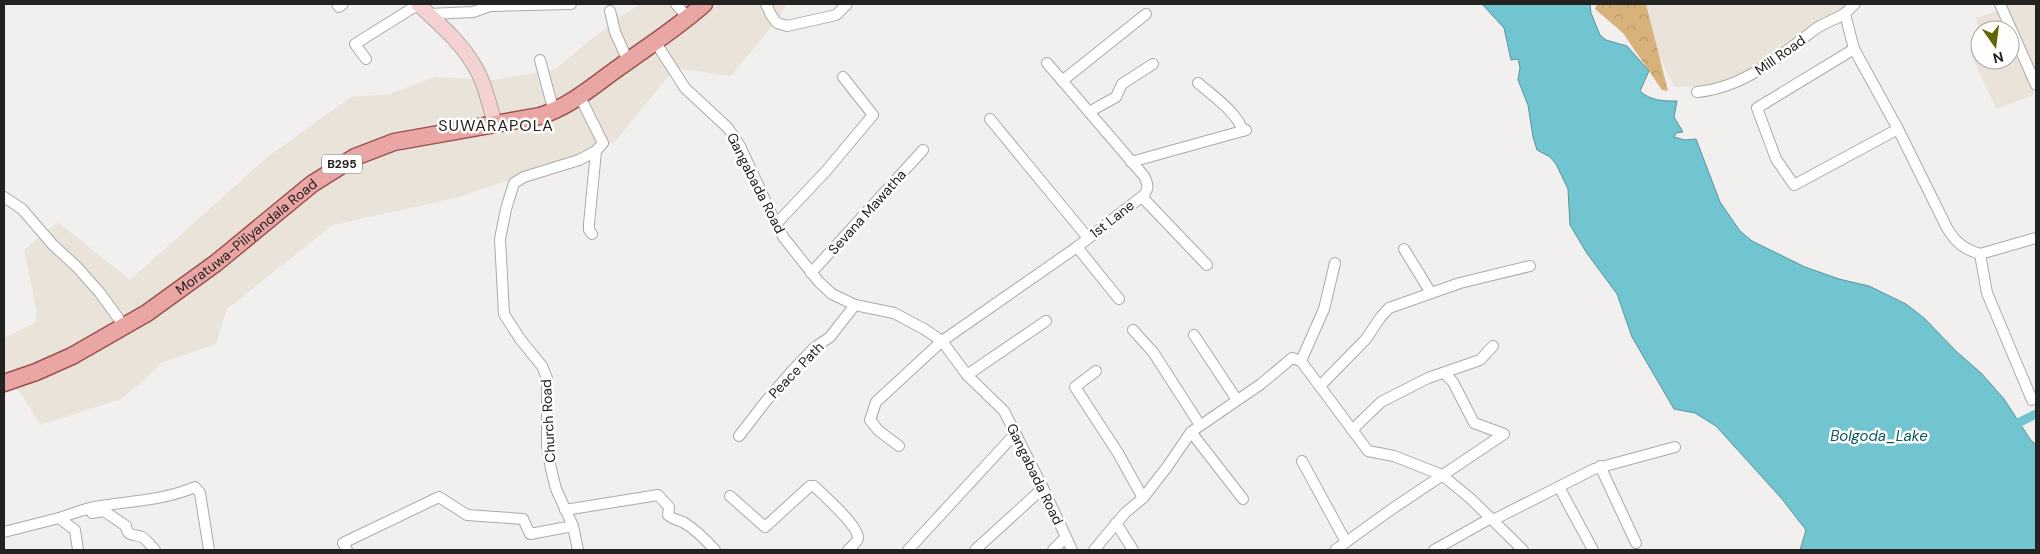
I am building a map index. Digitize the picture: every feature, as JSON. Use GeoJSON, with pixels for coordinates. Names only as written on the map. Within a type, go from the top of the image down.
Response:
{"type":"FeatureCollection","features":[{"type":"Feature","properties":{"kind":"main road","name":"Moratuwa-Piliyandala Road"},"geometry":{"type":"LineString","coordinates":[[4,383],[36,372],[72,356],[147,313],[216,263],[312,184],[355,157],[394,142],[554,112],[580,97],[628,60],[656,43],[704,4]]}},
{"type":"Feature","properties":{"kind":"street"},"geometry":{"type":"LineString","coordinates":[[337,4],[339,7],[343,4]]}},
{"type":"Feature","properties":{"kind":"street"},"geometry":{"type":"LineString","coordinates":[[366,59],[355,44],[422,7],[473,12],[490,6],[571,4]]}},
{"type":"Feature","properties":{"kind":"street"},"geometry":{"type":"LineString","coordinates":[[676,4],[688,18]]}},
{"type":"Feature","properties":{"kind":"street"},"geometry":{"type":"LineString","coordinates":[[766,4],[777,23],[787,26],[836,15],[847,4]]}},
{"type":"Feature","properties":{"kind":"street","name":"Mill Road"},"geometry":{"type":"LineString","coordinates":[[1697,92],[1712,91],[1757,72],[1788,52],[1815,29],[1845,14],[1855,4]]}},
{"type":"Feature","properties":{"kind":"street"},"geometry":{"type":"LineString","coordinates":[[2000,4],[2036,85]]}},
{"type":"Feature","properties":{"kind":"street"},"geometry":{"type":"LineString","coordinates":[[422,7],[456,41],[474,65],[483,83],[495,124]]}},
{"type":"Feature","properties":{"kind":"street"},"geometry":{"type":"LineString","coordinates":[[610,11],[614,32],[628,60]]}},
{"type":"Feature","properties":{"kind":"street"},"geometry":{"type":"LineString","coordinates":[[1062,81],[1146,14]]}},
{"type":"Feature","properties":{"kind":"street"},"geometry":{"type":"LineString","coordinates":[[1845,14],[1854,50],[1898,129],[1955,241],[1966,250],[1980,254],[2036,238]]}},
{"type":"Feature","properties":{"kind":"street","name":"Gangabada Road"},"geometry":{"type":"LineString","coordinates":[[656,43],[685,88],[728,128],[740,146],[784,238],[811,273],[832,294],[855,305],[894,313],[924,329],[942,342],[967,374],[1004,411],[1072,550]]}},
{"type":"Feature","properties":{"kind":"street"},"geometry":{"type":"LineString","coordinates":[[1854,50],[1757,108],[1776,159],[1794,185],[1898,129]]}},
{"type":"Feature","properties":{"kind":"street"},"geometry":{"type":"LineString","coordinates":[[540,60],[554,112]]}},
{"type":"Feature","properties":{"kind":"street","name":"1st Lane"},"geometry":{"type":"LineString","coordinates":[[899,446],[879,431],[870,420],[876,402],[942,342],[1077,247],[1142,197],[1147,190],[1147,182],[1047,63]]}},
{"type":"Feature","properties":{"kind":"street"},"geometry":{"type":"LineString","coordinates":[[1089,112],[1116,97],[1122,84],[1153,64]]}},
{"type":"Feature","properties":{"kind":"street"},"geometry":{"type":"LineString","coordinates":[[776,224],[826,171],[874,115],[843,77]]}},
{"type":"Feature","properties":{"kind":"street"},"geometry":{"type":"LineString","coordinates":[[1131,162],[1244,130],[1234,116],[1198,83]]}},
{"type":"Feature","properties":{"kind":"street"},"geometry":{"type":"LineString","coordinates":[[580,97],[603,143],[596,151],[589,224],[589,230],[592,234]]}},
{"type":"Feature","properties":{"kind":"street"},"geometry":{"type":"LineString","coordinates":[[990,119],[1088,238]]}},
{"type":"Feature","properties":{"kind":"street","name":"Sevana Mawatha"},"geometry":{"type":"LineString","coordinates":[[811,273],[923,150]]}},
{"type":"Feature","properties":{"kind":"street","name":"Church Road"},"geometry":{"type":"LineString","coordinates":[[578,550],[573,526],[556,490],[546,445],[547,378],[542,366],[520,339],[504,314],[500,239],[514,183],[524,177],[560,167],[596,151]]}},
{"type":"Feature","properties":{"kind":"street"},"geometry":{"type":"LineString","coordinates":[[4,197],[22,209],[53,244],[77,267],[100,293],[124,326]]}},
{"type":"Feature","properties":{"kind":"street"},"geometry":{"type":"LineString","coordinates":[[1142,197],[1207,265]]}},
{"type":"Feature","properties":{"kind":"street"},"geometry":{"type":"LineString","coordinates":[[1077,247],[1119,299]]}},
{"type":"Feature","properties":{"kind":"street"},"geometry":{"type":"LineString","coordinates":[[1404,249],[1431,293]]}},
{"type":"Feature","properties":{"kind":"street"},"geometry":{"type":"LineString","coordinates":[[1980,254],[1987,293],[2032,400]]}},
{"type":"Feature","properties":{"kind":"street"},"geometry":{"type":"LineString","coordinates":[[1301,361],[1324,309],[1335,263]]}},
{"type":"Feature","properties":{"kind":"street"},"geometry":{"type":"LineString","coordinates":[[1320,386],[1366,339],[1388,308],[1460,284],[1530,266]]}},
{"type":"Feature","properties":{"kind":"street","name":"Peace Path"},"geometry":{"type":"LineString","coordinates":[[739,436],[792,371],[814,348],[830,337],[855,305]]}},
{"type":"Feature","properties":{"kind":"street"},"geometry":{"type":"LineString","coordinates":[[967,374],[1046,321]]}},
{"type":"Feature","properties":{"kind":"street"},"geometry":{"type":"LineString","coordinates":[[1133,330],[1153,352],[1200,425]]}},
{"type":"Feature","properties":{"kind":"street"},"geometry":{"type":"LineString","coordinates":[[1194,335],[1237,400]]}},
{"type":"Feature","properties":{"kind":"street"},"geometry":{"type":"LineString","coordinates":[[1352,430],[1381,402],[1428,378],[1480,360],[1493,346]]}},
{"type":"Feature","properties":{"kind":"street"},"geometry":{"type":"LineString","coordinates":[[1094,550],[1116,523],[1143,498],[1191,432],[1261,384],[1292,358],[1301,361],[1368,451],[1394,456],[1442,475],[1492,519],[1523,550]]}},
{"type":"Feature","properties":{"kind":"street"},"geometry":{"type":"LineString","coordinates":[[1096,371],[1075,387],[1113,444],[1143,498]]}},
{"type":"Feature","properties":{"kind":"street"},"geometry":{"type":"LineString","coordinates":[[1335,550],[1504,434],[1474,423],[1453,382],[1444,373]]}},
{"type":"Feature","properties":{"kind":"street"},"geometry":{"type":"LineString","coordinates":[[1191,432],[1242,499]]}},
{"type":"Feature","properties":{"kind":"street"},"geometry":{"type":"LineString","coordinates":[[908,550],[1015,434]]}},
{"type":"Feature","properties":{"kind":"street"},"geometry":{"type":"LineString","coordinates":[[1434,550],[1600,466],[1675,447]]}},
{"type":"Feature","properties":{"kind":"street"},"geometry":{"type":"LineString","coordinates":[[1302,461],[1346,542]]}},
{"type":"Feature","properties":{"kind":"street"},"geometry":{"type":"LineString","coordinates":[[1600,466],[1636,544]]}},
{"type":"Feature","properties":{"kind":"street"},"geometry":{"type":"LineString","coordinates":[[730,496],[765,527],[810,486],[814,486],[836,506],[856,531],[858,537],[856,542],[848,550]]}},
{"type":"Feature","properties":{"kind":"street"},"geometry":{"type":"LineString","coordinates":[[4,532],[98,506],[145,500],[195,487],[200,493],[209,550]]}},
{"type":"Feature","properties":{"kind":"street"},"geometry":{"type":"LineString","coordinates":[[1559,487],[1593,550]]}},
{"type":"Feature","properties":{"kind":"street"},"geometry":{"type":"LineString","coordinates":[[975,550],[1043,488]]}},
{"type":"Feature","properties":{"kind":"street"},"geometry":{"type":"LineString","coordinates":[[565,510],[658,495],[665,500],[669,507],[668,515],[670,517],[683,522],[696,531],[715,550]]}},
{"type":"Feature","properties":{"kind":"street"},"geometry":{"type":"LineString","coordinates":[[347,550],[343,543],[439,497],[467,514],[523,519],[530,534],[573,526]]}},
{"type":"Feature","properties":{"kind":"street"},"geometry":{"type":"LineString","coordinates":[[59,518],[104,511],[126,526],[126,530],[131,535],[142,537],[155,550]]}},
{"type":"Feature","properties":{"kind":"street"},"geometry":{"type":"LineString","coordinates":[[59,518],[75,530],[78,550]]}},
{"type":"Feature","properties":{"kind":"street"},"geometry":{"type":"LineString","coordinates":[[1116,523],[1133,550]]}},
{"type":"Feature","properties":{"kind":"street"},"geometry":{"type":"LineString","coordinates":[[1053,550],[1066,537]]}},
{"type":"Feature","properties":{"kind":"shaded area"},"geometry":{"type":"Polygon","coordinates":[[[641,4],[786,4],[779,18],[731,76],[675,68],[614,143],[603,143],[586,150],[559,166],[515,178],[456,198],[333,225],[227,309],[216,344],[161,363],[149,376],[121,399],[41,425],[4,369],[4,338],[36,322],[36,309],[24,250],[58,222],[130,280],[266,158],[351,97],[389,94],[435,77],[493,80],[555,69],[619,17],[641,4]]]}},
{"type":"Feature","properties":{"kind":"shaded area"},"geometry":{"type":"Polygon","coordinates":[[[1631,4],[1850,4],[1814,25],[1797,40],[1755,67],[1709,86],[1675,87],[1631,4]]]}},
{"type":"Feature","properties":{"kind":"shaded area"},"geometry":{"type":"Polygon","coordinates":[[[2002,4],[2036,4],[2036,67],[2031,69],[2020,44],[2020,20],[2009,20],[2002,4]]]}},
{"type":"Feature","properties":{"kind":"shaded area"},"geometry":{"type":"Polygon","coordinates":[[[2001,10],[2006,20],[1976,20],[1976,18],[2001,10]]]}},
{"type":"Feature","properties":{"kind":"shaded area"},"geometry":{"type":"Polygon","coordinates":[[[2020,53],[2034,95],[1996,109],[1978,70],[2020,70],[2020,53]]]}},
{"type":"Feature","properties":{"kind":"green space"},"geometry":{"type":"Polygon","coordinates":[[[1597,4],[1646,4],[1668,91],[1662,90],[1623,33],[1595,9],[1597,4]]]}},
{"type":"Feature","properties":{"kind":"water","name":"Bolgoda_Lake"},"geometry":{"type":"Polygon","coordinates":[[[1482,4],[1590,4],[1591,13],[1600,35],[1606,40],[1627,46],[1649,71],[1640,91],[1653,99],[1677,101],[1674,117],[1683,132],[1676,133],[1674,137],[1685,140],[1696,139],[1720,202],[1740,231],[1752,241],[1805,267],[1839,279],[1869,286],[1906,304],[1924,318],[1956,351],[1982,374],[2004,399],[2036,445],[2036,550],[1800,550],[1806,530],[1782,499],[1716,426],[1695,413],[1674,409],[1632,337],[1617,294],[1586,252],[1570,225],[1568,189],[1556,164],[1550,157],[1537,150],[1528,105],[1518,80],[1520,68],[1518,59],[1511,60],[1504,28],[1482,4]]]}},
{"type":"Feature","properties":{"kind":"waterway"},"geometry":{"type":"LineString","coordinates":[[2020,422],[2036,414]]}},
{"type":"Feature","properties":{"kind":"district","name":"SUWARAPOLA"},"geometry":{"type":"Point","coordinates":[496,125]}}]}
